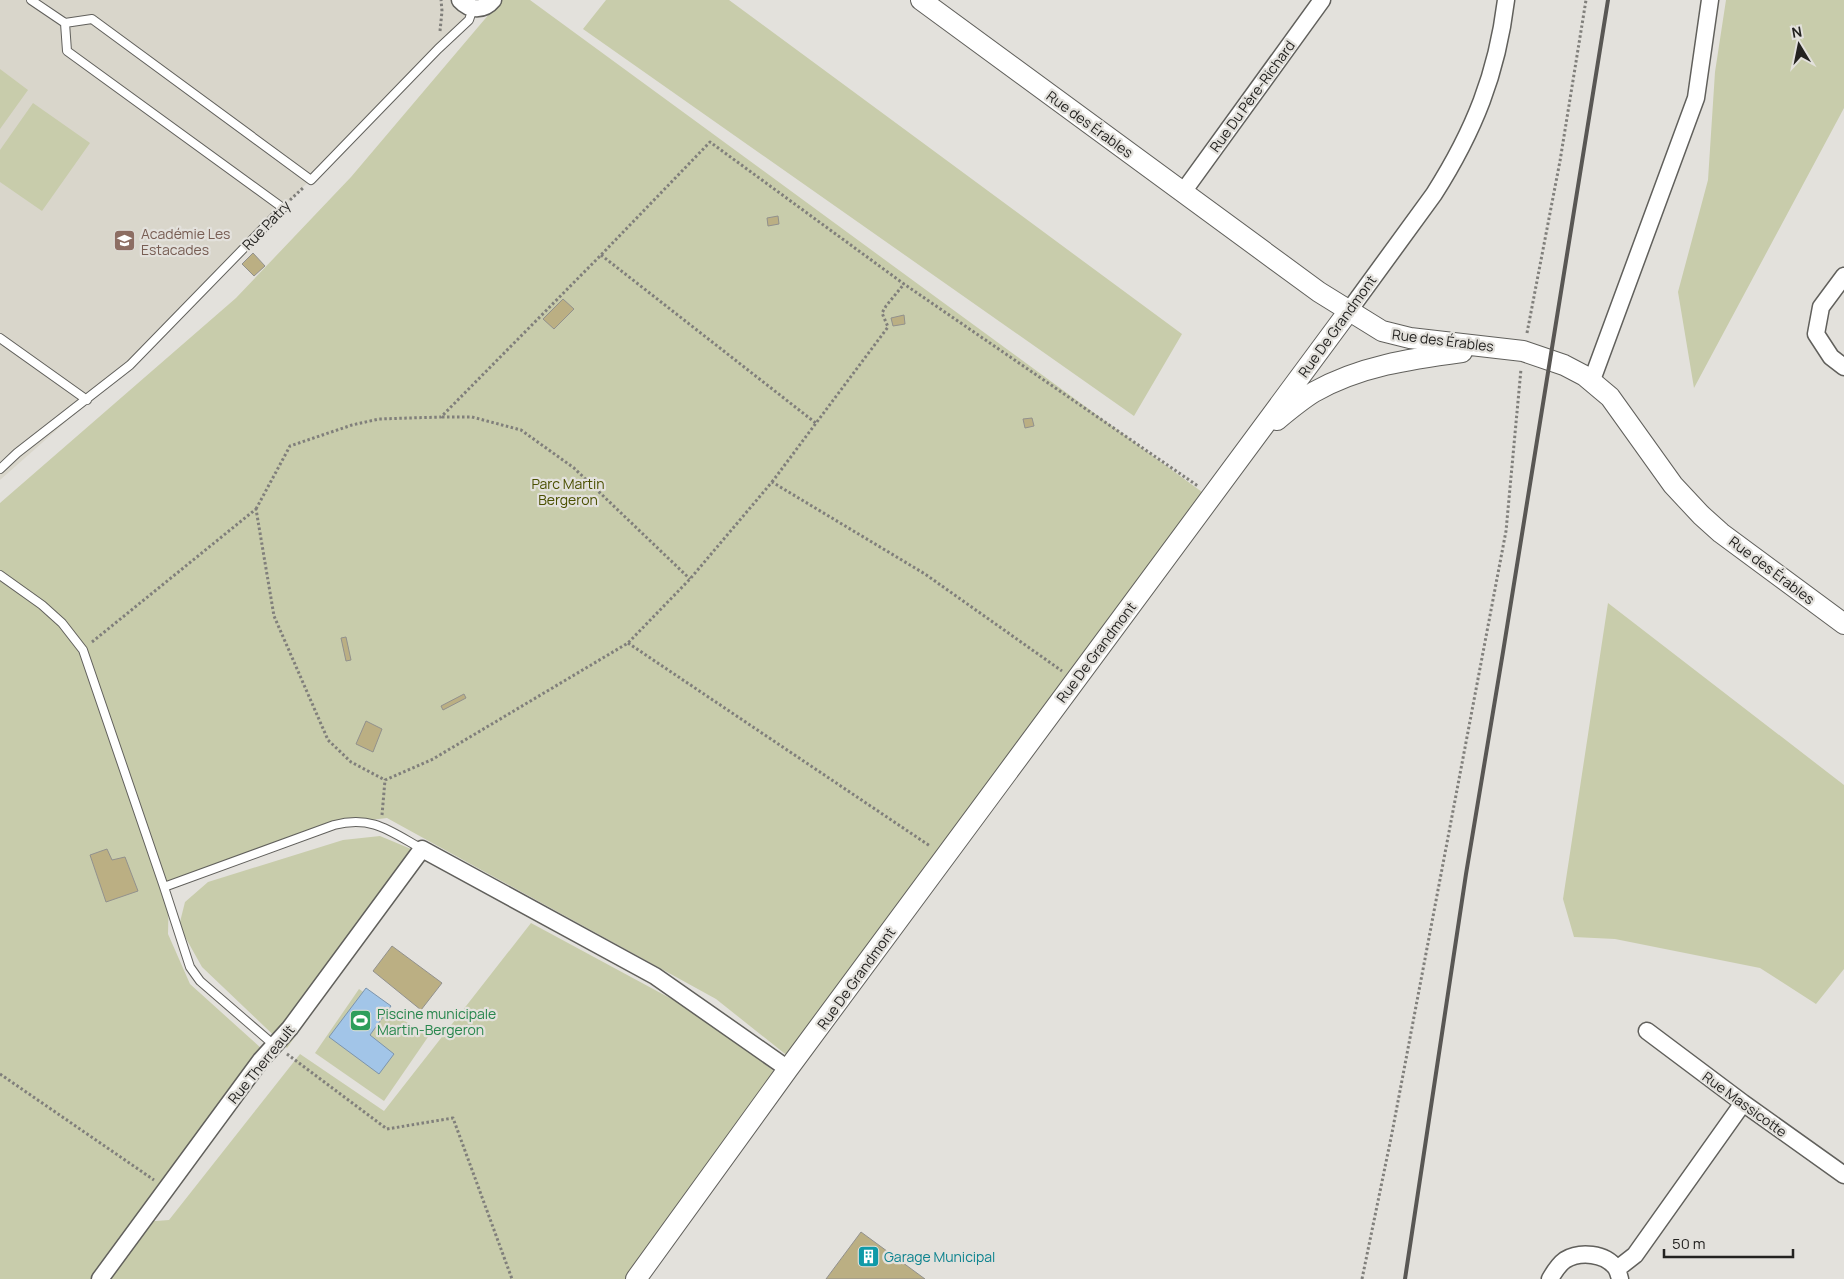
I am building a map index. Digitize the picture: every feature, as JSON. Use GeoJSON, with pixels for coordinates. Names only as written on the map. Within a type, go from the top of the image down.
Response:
{"type":"FeatureCollection","features":[{"type":"Feature","properties":{"kind":"street"},"geometry":{"type":"LineString","coordinates":[[467,4],[487,6],[493,0]]}},
{"type":"Feature","properties":{"kind":"street","name":"Rue des Érables"},"geometry":{"type":"LineString","coordinates":[[921,0],[1348,312],[1376,328],[1395,335],[1431,341],[1523,351],[1564,365],[1592,380],[1610,397],[1673,485],[1701,515],[1844,624]]}},
{"type":"Feature","properties":{"kind":"street","name":"Rue Du Père-Richard"},"geometry":{"type":"LineString","coordinates":[[1183,192],[1322,0]]}},
{"type":"Feature","properties":{"kind":"street","name":"Rue De Grandmont"},"geometry":{"type":"LineString","coordinates":[[636,1279],[788,1069],[1434,194],[1467,135],[1486,92],[1506,0]]}},
{"type":"Feature","properties":{"kind":"street"},"geometry":{"type":"LineString","coordinates":[[1592,380],[1696,98],[1710,0]]}},
{"type":"Feature","properties":{"kind":"street"},"geometry":{"type":"LineString","coordinates":[[1844,276],[1821,307],[1816,334],[1831,357],[1844,367]]}},
{"type":"Feature","properties":{"kind":"street"},"geometry":{"type":"LineString","coordinates":[[1256,437],[1301,401],[1320,389],[1352,374],[1386,363],[1497,347]]}},
{"type":"Feature","properties":{"kind":"street"},"geometry":{"type":"LineString","coordinates":[[422,849],[655,976],[788,1069]]}},
{"type":"Feature","properties":{"kind":"street","name":"Rue Therreault"},"geometry":{"type":"LineString","coordinates":[[100,1279],[255,1068],[296,1020],[422,849]]}},
{"type":"Feature","properties":{"kind":"street","name":"Rue Massicotte"},"geometry":{"type":"LineString","coordinates":[[1647,1031],[1844,1175]]}},
{"type":"Feature","properties":{"kind":"street"},"geometry":{"type":"LineString","coordinates":[[1550,1279],[1563,1261],[1585,1254],[1597,1256],[1608,1261],[1619,1274],[1635,1255],[1743,1103]]}},
{"type":"Feature","properties":{"kind":"lane"},"geometry":{"type":"LineString","coordinates":[[31,0],[65,23],[92,19],[310,180],[438,49],[469,20],[467,4]]}},
{"type":"Feature","properties":{"kind":"lane"},"geometry":{"type":"LineString","coordinates":[[65,23],[67,51],[283,208]]}},
{"type":"Feature","properties":{"kind":"lane","name":"Rue Patry"},"geometry":{"type":"LineString","coordinates":[[0,469],[130,364],[283,208]]}},
{"type":"Feature","properties":{"kind":"lane"},"geometry":{"type":"LineString","coordinates":[[0,338],[87,400]]}},
{"type":"Feature","properties":{"kind":"lane"},"geometry":{"type":"LineString","coordinates":[[0,575],[62,622],[83,650],[190,967],[200,981],[274,1045]]}},
{"type":"Feature","properties":{"kind":"lane"},"geometry":{"type":"LineString","coordinates":[[164,887],[334,825],[357,821],[381,826],[422,849]]}},
{"type":"Feature","properties":{"kind":"path"},"geometry":{"type":"LineString","coordinates":[[438,49],[442,11],[441,0]]}},
{"type":"Feature","properties":{"kind":"path"},"geometry":{"type":"LineString","coordinates":[[1362,1279],[1394,1124],[1506,531],[1523,351],[1560,161],[1586,0]]}},
{"type":"Feature","properties":{"kind":"path"},"geometry":{"type":"LineString","coordinates":[[441,417],[710,142],[904,284],[1212,496]]}},
{"type":"Feature","properties":{"kind":"path","name":"Rue Patry"},"geometry":{"type":"LineString","coordinates":[[283,208],[310,180]]}},
{"type":"Feature","properties":{"kind":"path"},"geometry":{"type":"LineString","coordinates":[[601,255],[817,424]]}},
{"type":"Feature","properties":{"kind":"path"},"geometry":{"type":"LineString","coordinates":[[385,780],[433,759],[628,643],[690,579],[772,482],[817,424],[888,327],[882,313],[904,284]]}},
{"type":"Feature","properties":{"kind":"path"},"geometry":{"type":"LineString","coordinates":[[83,650],[256,509],[290,446],[378,419],[472,417],[521,430],[574,468],[690,579]]}},
{"type":"Feature","properties":{"kind":"path"},"geometry":{"type":"LineString","coordinates":[[772,482],[925,574],[1075,680]]}},
{"type":"Feature","properties":{"kind":"path"},"geometry":{"type":"LineString","coordinates":[[256,509],[274,616],[328,740],[351,762],[385,780]]}},
{"type":"Feature","properties":{"kind":"path"},"geometry":{"type":"LineString","coordinates":[[628,643],[945,856]]}},
{"type":"Feature","properties":{"kind":"path"},"geometry":{"type":"LineString","coordinates":[[381,826],[385,780]]}},
{"type":"Feature","properties":{"kind":"path"},"geometry":{"type":"LineString","coordinates":[[274,1045],[387,1129],[452,1118],[512,1279]]}},
{"type":"Feature","properties":{"kind":"path"},"geometry":{"type":"LineString","coordinates":[[0,1074],[166,1189]]}},
{"type":"Feature","properties":{"kind":"shaded area","name":"Académie Les Estacades"},"geometry":{"type":"Polygon","coordinates":[[[0,0],[485,0],[130,365],[0,480],[0,0]]]}},
{"type":"Feature","properties":{"kind":"green space","name":"Parc Martin Bergeron"},"geometry":{"type":"Polygon","coordinates":[[[501,0],[530,0],[1217,503],[799,1065],[716,999],[387,818],[345,823],[169,888],[168,934],[190,984],[272,1058],[142,1222],[169,1220],[300,1054],[384,1111],[531,923],[705,1017],[785,1080],[636,1279],[0,1279],[0,503],[236,298],[351,177],[501,0]]]}},
{"type":"Feature","properties":{"kind":"green space"},"geometry":{"type":"Polygon","coordinates":[[[606,0],[729,0],[1182,334],[1134,416],[583,29],[606,0]]]}},
{"type":"Feature","properties":{"kind":"green space"},"geometry":{"type":"Polygon","coordinates":[[[1726,0],[1844,0],[1844,108],[1694,388],[1678,292],[1708,180],[1715,72],[1726,0]]]}},
{"type":"Feature","properties":{"kind":"green space"},"geometry":{"type":"Polygon","coordinates":[[[0,69],[28,90],[0,129],[0,69]]]}},
{"type":"Feature","properties":{"kind":"green space"},"geometry":{"type":"Polygon","coordinates":[[[33,103],[90,143],[42,211],[0,182],[0,150],[33,103]]]}},
{"type":"Feature","properties":{"kind":"green space"},"geometry":{"type":"Polygon","coordinates":[[[1608,603],[1844,785],[1844,969],[1816,1004],[1760,968],[1615,939],[1574,937],[1563,899],[1608,603]]]}},
{"type":"Feature","properties":{"kind":"green space"},"geometry":{"type":"Polygon","coordinates":[[[380,836],[423,854],[287,1048],[202,967],[179,926],[185,902],[208,882],[343,840],[380,836]]]}},
{"type":"Feature","properties":{"kind":"green space"},"geometry":{"type":"Polygon","coordinates":[[[359,989],[428,1037],[384,1101],[315,1053],[359,989]]]}},
{"type":"Feature","properties":{"kind":"water","name":"Piscine municipale Martin-Bergeron"},"geometry":{"type":"Polygon","coordinates":[[[366,988],[391,1006],[370,1035],[394,1054],[379,1074],[329,1037],[366,988]]]}},
{"type":"Feature","properties":{"kind":"building"},"geometry":{"type":"Polygon","coordinates":[[[778,216],[779,224],[768,226],[767,218],[778,216]]]}},
{"type":"Feature","properties":{"kind":"building"},"geometry":{"type":"Polygon","coordinates":[[[253,253],[265,266],[254,276],[242,264],[253,253]]]}},
{"type":"Feature","properties":{"kind":"building"},"geometry":{"type":"Polygon","coordinates":[[[563,299],[574,309],[554,329],[543,319],[563,299]]]}},
{"type":"Feature","properties":{"kind":"building"},"geometry":{"type":"Polygon","coordinates":[[[904,315],[905,324],[893,326],[891,318],[904,315]]]}},
{"type":"Feature","properties":{"kind":"building"},"geometry":{"type":"Polygon","coordinates":[[[1032,418],[1034,426],[1025,428],[1023,419],[1032,418]]]}},
{"type":"Feature","properties":{"kind":"building"},"geometry":{"type":"Polygon","coordinates":[[[346,637],[351,660],[346,661],[341,638],[346,637]]]}},
{"type":"Feature","properties":{"kind":"building"},"geometry":{"type":"Polygon","coordinates":[[[464,694],[466,698],[443,710],[441,706],[464,694]]]}},
{"type":"Feature","properties":{"kind":"building"},"geometry":{"type":"Polygon","coordinates":[[[366,721],[382,729],[373,752],[356,744],[366,721]]]}},
{"type":"Feature","properties":{"kind":"building"},"geometry":{"type":"Polygon","coordinates":[[[107,849],[112,860],[125,857],[138,891],[106,902],[90,855],[107,849]]]}},
{"type":"Feature","properties":{"kind":"building"},"geometry":{"type":"Polygon","coordinates":[[[392,946],[442,983],[421,1010],[373,971],[392,946]]]}},
{"type":"Feature","properties":{"kind":"building","name":"Garage Municipal"},"geometry":{"type":"Polygon","coordinates":[[[861,1232],[925,1279],[826,1279],[861,1232]]]}},
{"type":"Feature","properties":{"kind":"railway"},"geometry":{"type":"LineString","coordinates":[[1405,1279],[1466,874],[1608,0]]}},
{"type":"Feature","properties":{"kind":"place","name":"Académie Les Estacades"},"geometry":{"type":"Point","coordinates":[125,241]}},
{"type":"Feature","properties":{"kind":"place","name":"Piscine municipale Martin-Bergeron"},"geometry":{"type":"Point","coordinates":[361,1021]}},
{"type":"Feature","properties":{"kind":"place","name":"Garage Municipal"},"geometry":{"type":"Point","coordinates":[868,1256]}}]}
